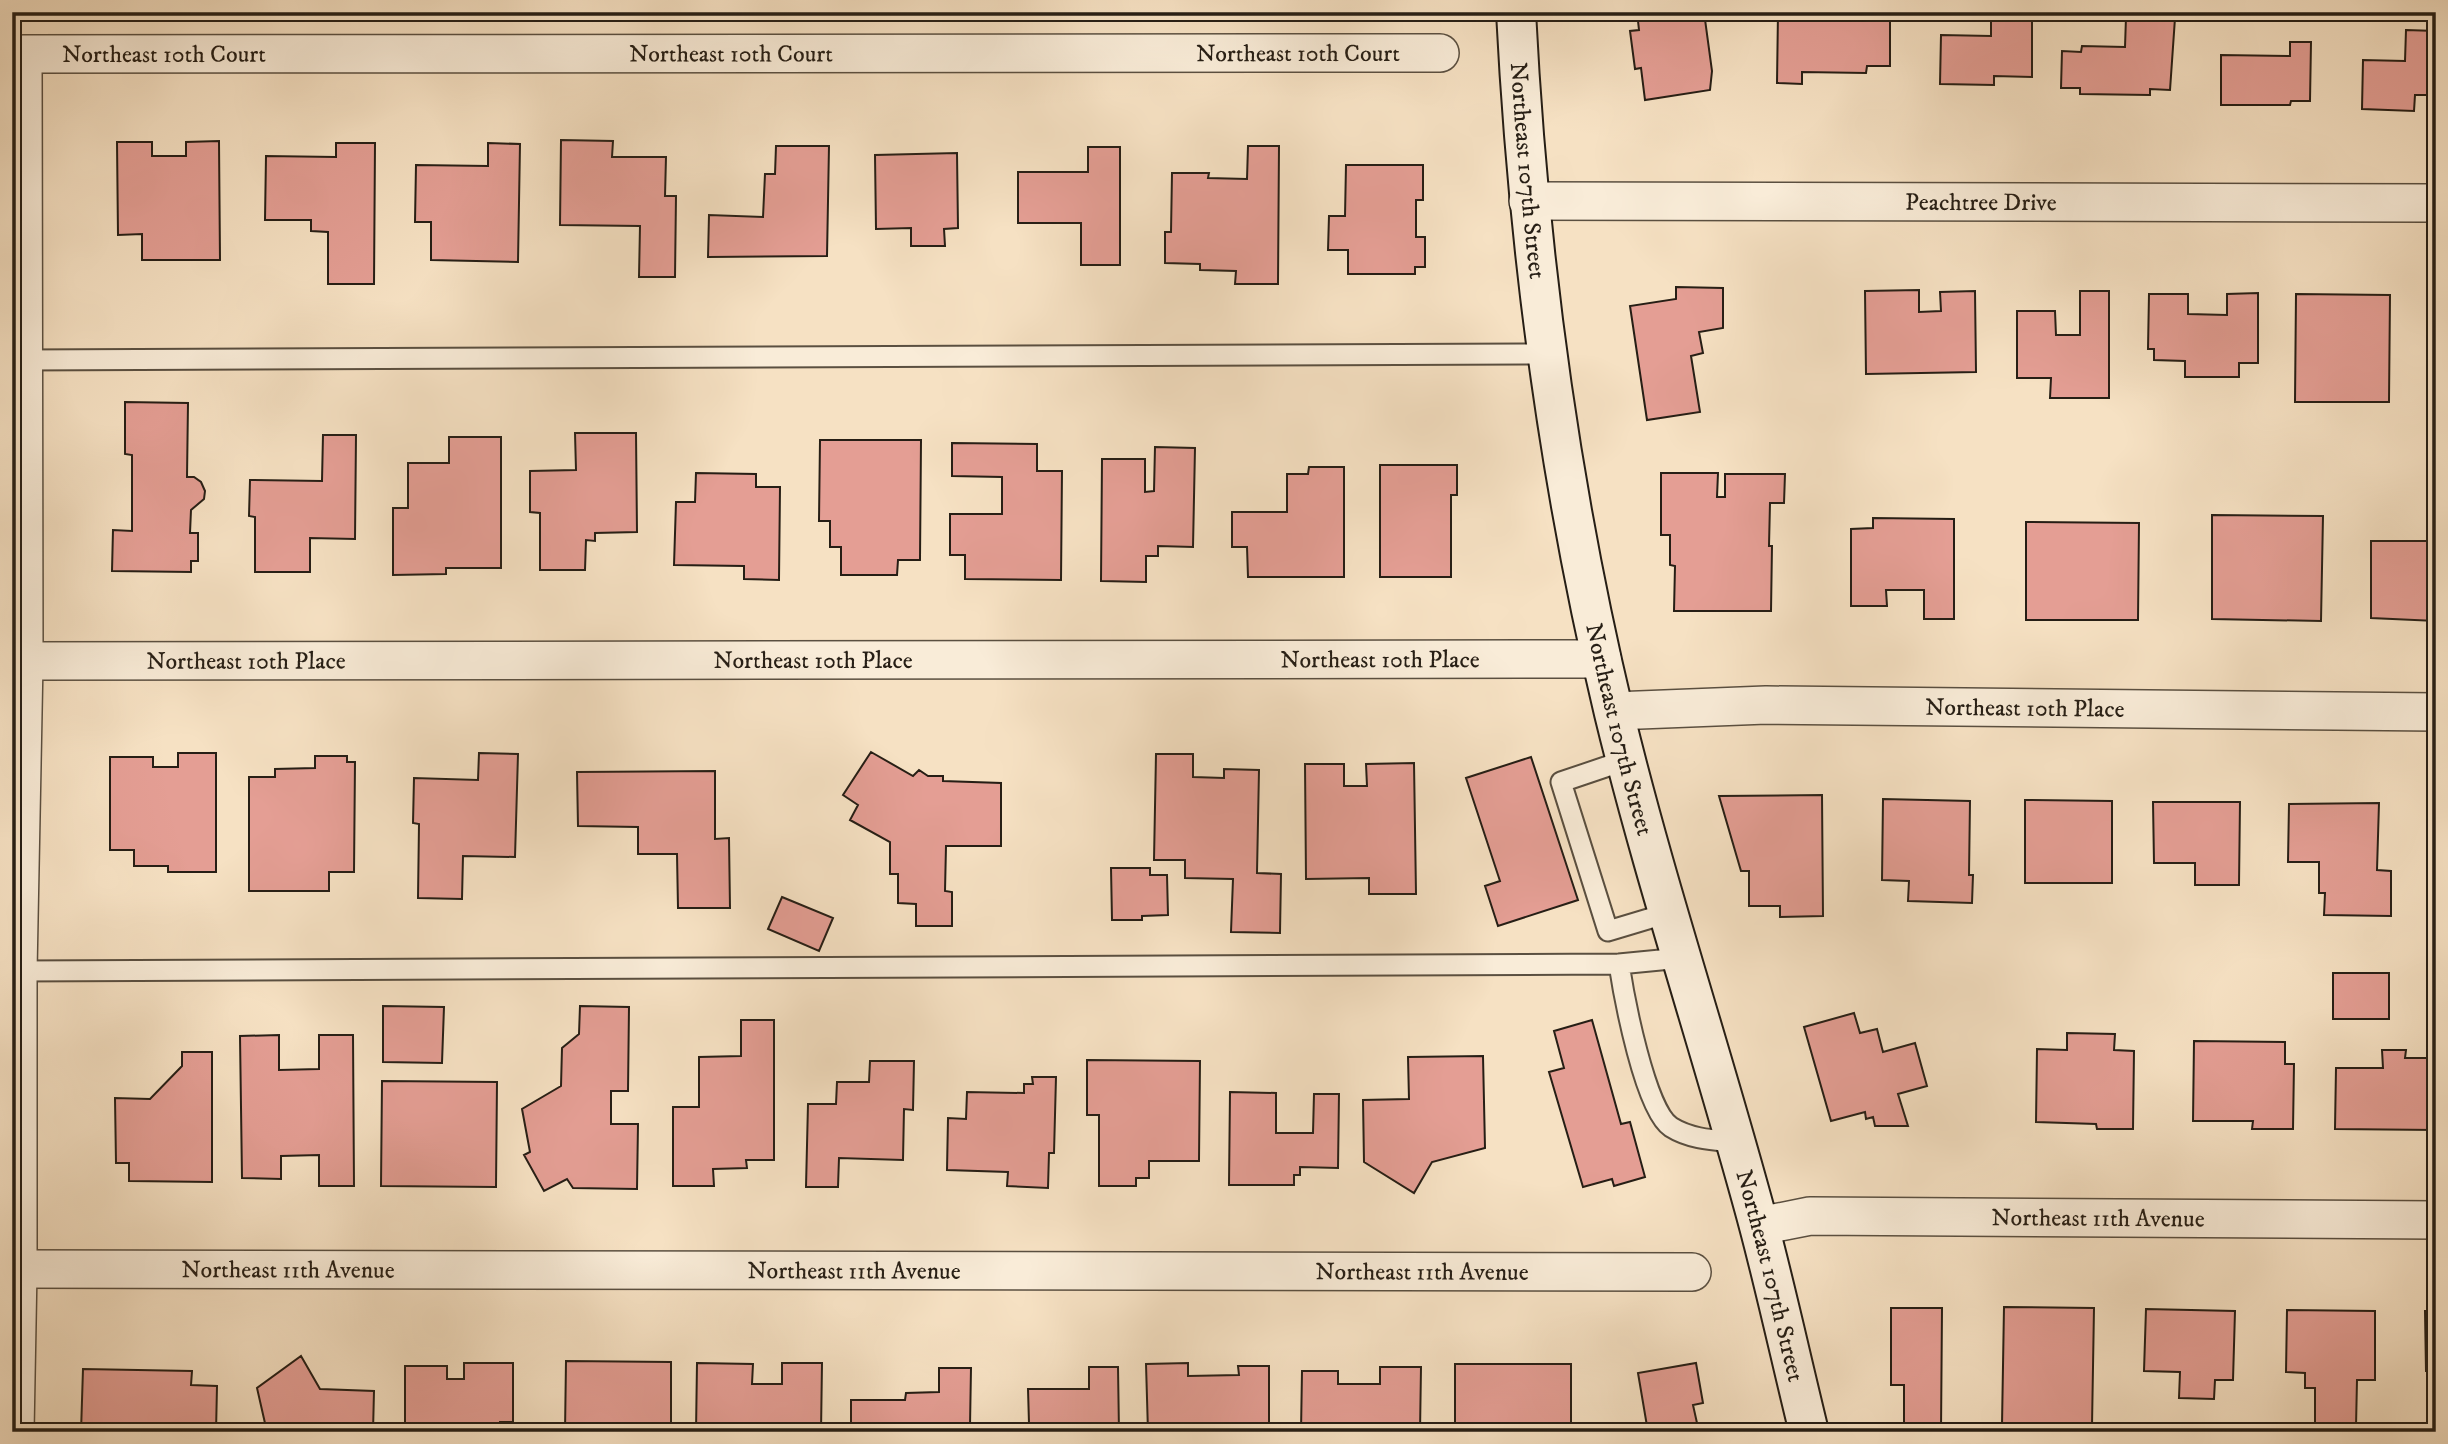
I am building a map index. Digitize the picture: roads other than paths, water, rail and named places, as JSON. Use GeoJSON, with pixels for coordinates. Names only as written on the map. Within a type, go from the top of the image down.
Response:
{"type":"FeatureCollection","features":[{"type":"Feature","properties":{"kind":"street","name":"Northeast 107th Street"},"geometry":{"type":"LineString","coordinates":[[1516,12],[1528,201],[1546,354],[1569,496],[1602,659],[1626,760],[1668,913],[1759,1226],[1809,1432]]}},
{"type":"Feature","properties":{"kind":"street","name":"Northeast 10th Court"},"geometry":{"type":"LineString","coordinates":[[22,360],[23,54],[1440,53]]}},
{"type":"Feature","properties":{"kind":"street","name":"Peachtree Drive"},"geometry":{"type":"LineString","coordinates":[[1528,201],[2436,203]]}},
{"type":"Feature","properties":{"kind":"street"},"geometry":{"type":"LineString","coordinates":[[15,1432],[19,1269],[18,971],[24,661],[22,360]]}},
{"type":"Feature","properties":{"kind":"street","name":"Northeast 10th Place"},"geometry":{"type":"LineString","coordinates":[[24,661],[1602,659]]}},
{"type":"Feature","properties":{"kind":"street","name":"Northeast 10th Place"},"geometry":{"type":"LineString","coordinates":[[1614,711],[1766,705],[2436,712]]}},
{"type":"Feature","properties":{"kind":"street","name":"Northeast 11th Avenue"},"geometry":{"type":"LineString","coordinates":[[1759,1226],[1810,1216],[2436,1220]]}},
{"type":"Feature","properties":{"kind":"street","name":"Northeast 11th Avenue"},"geometry":{"type":"LineString","coordinates":[[19,1269],[1692,1272]]}},
{"type":"Feature","properties":{"kind":"lane"},"geometry":{"type":"LineString","coordinates":[[22,360],[1546,354]]}},
{"type":"Feature","properties":{"kind":"lane"},"geometry":{"type":"LineString","coordinates":[[1626,760],[1562,782],[1608,931],[1668,913]]}},
{"type":"Feature","properties":{"kind":"lane"},"geometry":{"type":"LineString","coordinates":[[18,971],[1619,964],[1681,958]]}},
{"type":"Feature","properties":{"kind":"lane"},"geometry":{"type":"LineString","coordinates":[[1619,964],[1624,1003],[1651,1099],[1669,1127],[1696,1138],[1734,1142]]}}]}
